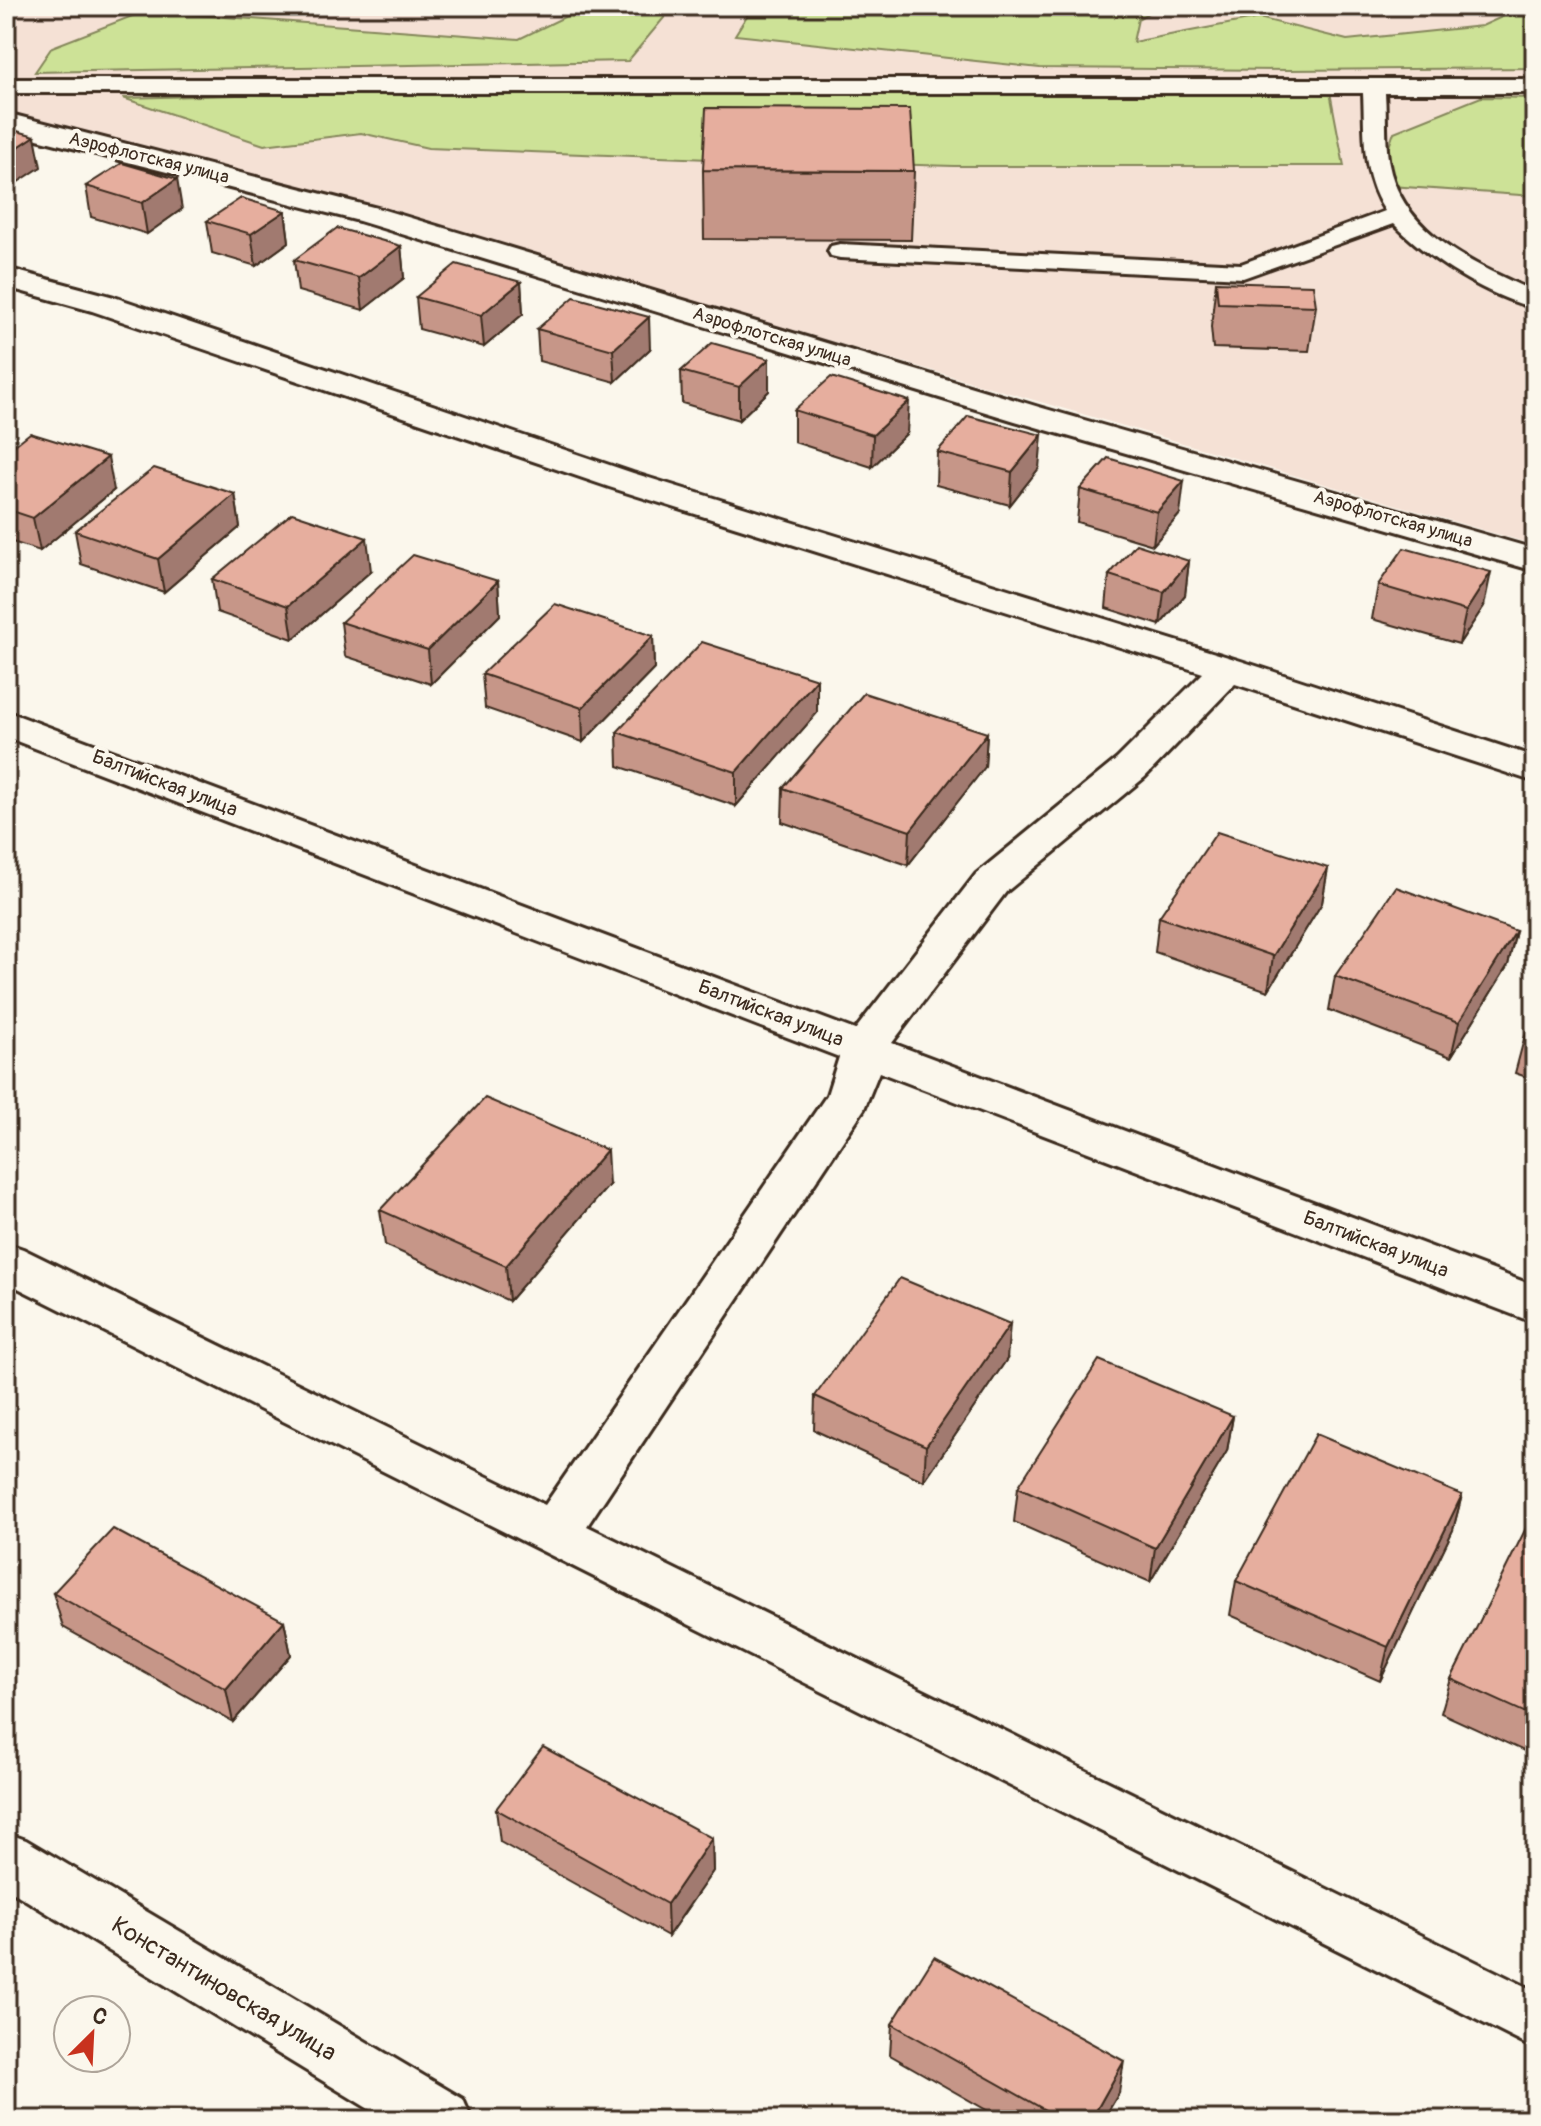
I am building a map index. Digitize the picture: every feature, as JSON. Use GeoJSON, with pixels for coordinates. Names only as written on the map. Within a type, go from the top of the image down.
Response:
{"type":"FeatureCollection","features":[{"type":"Feature","properties":{"kind":"street","name":"Аэрофлотская улица"},"geometry":{"type":"LineString","coordinates":[[6,122],[370,215],[1027,414],[1535,560]]}},
{"type":"Feature","properties":{"kind":"street"},"geometry":{"type":"LineString","coordinates":[[6,277],[103,304],[621,480],[1228,669],[1535,770]]}},
{"type":"Feature","properties":{"kind":"street"},"geometry":{"type":"LineString","coordinates":[[554,1534],[848,1098],[864,1049],[991,883],[1131,768],[1228,669]]}},
{"type":"Feature","properties":{"kind":"street","name":"Балтийская улица"},"geometry":{"type":"LineString","coordinates":[[6,723],[1535,1305]]}},
{"type":"Feature","properties":{"kind":"street"},"geometry":{"type":"LineString","coordinates":[[6,1261],[1535,2021]]}},
{"type":"Feature","properties":{"kind":"street","name":"Константиновская улица"},"geometry":{"type":"LineString","coordinates":[[6,1858],[442,2120]]}},
{"type":"Feature","properties":{"kind":"lane"},"geometry":{"type":"LineString","coordinates":[[6,86],[1535,86]]}},
{"type":"Feature","properties":{"kind":"lane"},"geometry":{"type":"LineString","coordinates":[[1374,86],[1379,172],[1397,215],[1422,239],[1465,266],[1535,301]]}},
{"type":"Feature","properties":{"kind":"lane"},"geometry":{"type":"LineString","coordinates":[[840,251],[1243,271],[1397,215]]}},
{"type":"Feature","properties":{"kind":"lane"},"geometry":{"type":"LineString","coordinates":[[1243,271],[1249,298]]}},
{"type":"Feature","properties":{"kind":"shaded area"},"geometry":{"type":"Polygon","coordinates":[[[6,6],[1535,6],[1535,545],[346,201],[6,112],[6,6]]]}},
{"type":"Feature","properties":{"kind":"green space"},"geometry":{"type":"Polygon","coordinates":[[[587,6],[673,7],[628,61],[35,72],[52,47],[145,11],[519,39],[587,6]]]}},
{"type":"Feature","properties":{"kind":"green space"},"geometry":{"type":"Polygon","coordinates":[[[753,6],[1160,6],[1138,19],[1133,42],[1259,18],[1347,40],[1482,26],[1515,11],[1502,6],[1535,6],[1535,68],[1040,68],[735,35],[753,6]]]}},
{"type":"Feature","properties":{"kind":"green space"},"geometry":{"type":"Polygon","coordinates":[[[720,82],[1330,92],[1344,166],[954,166],[710,159],[428,148],[361,133],[264,145],[123,98],[720,82]]]}},
{"type":"Feature","properties":{"kind":"green space"},"geometry":{"type":"Polygon","coordinates":[[[1481,97],[1535,98],[1535,196],[1376,185],[1394,132],[1481,97]]]}},
{"type":"Feature","properties":{"kind":"building"},"geometry":{"type":"Polygon","coordinates":[[[706,108],[910,109],[914,171],[703,170],[706,108]]]}},
{"type":"Feature","properties":{"kind":"building"},"geometry":{"type":"Polygon","coordinates":[[[6,128],[35,136],[6,155],[6,128]]]}},
{"type":"Feature","properties":{"kind":"building"},"geometry":{"type":"Polygon","coordinates":[[[122,163],[177,179],[142,203],[86,186],[122,163]]]}},
{"type":"Feature","properties":{"kind":"building"},"geometry":{"type":"Polygon","coordinates":[[[241,198],[285,211],[251,234],[207,221],[241,198]]]}},
{"type":"Feature","properties":{"kind":"building"},"geometry":{"type":"Polygon","coordinates":[[[337,228],[401,246],[359,278],[294,260],[337,228]]]}},
{"type":"Feature","properties":{"kind":"building"},"geometry":{"type":"Polygon","coordinates":[[[456,264],[521,282],[481,315],[416,297],[456,264]]]}},
{"type":"Feature","properties":{"kind":"building"},"geometry":{"type":"Polygon","coordinates":[[[1216,282],[1313,285],[1316,306],[1218,303],[1216,282]]]}},
{"type":"Feature","properties":{"kind":"building"},"geometry":{"type":"Polygon","coordinates":[[[574,297],[649,317],[613,350],[537,329],[574,297]]]}},
{"type":"Feature","properties":{"kind":"building"},"geometry":{"type":"Polygon","coordinates":[[[712,343],[769,359],[739,387],[681,371],[712,343]]]}},
{"type":"Feature","properties":{"kind":"building"},"geometry":{"type":"Polygon","coordinates":[[[831,377],[909,401],[873,435],[794,410],[831,377]]]}},
{"type":"Feature","properties":{"kind":"building"},"geometry":{"type":"Polygon","coordinates":[[[968,416],[1042,435],[1012,472],[937,452],[968,416]]]}},
{"type":"Feature","properties":{"kind":"building"},"geometry":{"type":"Polygon","coordinates":[[[30,433],[108,457],[33,518],[6,509],[6,452],[30,433]]]}},
{"type":"Feature","properties":{"kind":"building"},"geometry":{"type":"Polygon","coordinates":[[[1108,458],[1184,481],[1157,512],[1080,489],[1108,458]]]}},
{"type":"Feature","properties":{"kind":"building"},"geometry":{"type":"Polygon","coordinates":[[[154,468],[235,494],[158,559],[75,531],[154,468]]]}},
{"type":"Feature","properties":{"kind":"building"},"geometry":{"type":"Polygon","coordinates":[[[292,513],[367,538],[288,606],[212,579],[292,513]]]}},
{"type":"Feature","properties":{"kind":"building"},"geometry":{"type":"Polygon","coordinates":[[[1136,544],[1189,561],[1164,592],[1109,575],[1136,544]]]}},
{"type":"Feature","properties":{"kind":"building"},"geometry":{"type":"Polygon","coordinates":[[[1404,548],[1491,572],[1466,611],[1378,585],[1404,548]]]}},
{"type":"Feature","properties":{"kind":"building"},"geometry":{"type":"Polygon","coordinates":[[[413,555],[498,581],[428,650],[341,622],[413,555]]]}},
{"type":"Feature","properties":{"kind":"building"},"geometry":{"type":"Polygon","coordinates":[[[555,604],[653,636],[582,708],[482,674],[555,604]]]}},
{"type":"Feature","properties":{"kind":"building"},"geometry":{"type":"Polygon","coordinates":[[[702,642],[817,679],[736,772],[617,732],[702,642]]]}},
{"type":"Feature","properties":{"kind":"building"},"geometry":{"type":"Polygon","coordinates":[[[864,693],[987,733],[910,831],[783,788],[864,693]]]}},
{"type":"Feature","properties":{"kind":"building"},"geometry":{"type":"Polygon","coordinates":[[[1217,832],[1328,868],[1273,956],[1159,917],[1217,832]]]}},
{"type":"Feature","properties":{"kind":"building"},"geometry":{"type":"Polygon","coordinates":[[[1396,887],[1516,931],[1459,1022],[1335,976],[1396,887]]]}},
{"type":"Feature","properties":{"kind":"building"},"geometry":{"type":"Polygon","coordinates":[[[1535,1015],[1535,1042],[1524,1039],[1535,1015]]]}},
{"type":"Feature","properties":{"kind":"building"},"geometry":{"type":"Polygon","coordinates":[[[485,1098],[607,1150],[506,1266],[380,1210],[485,1098]]]}},
{"type":"Feature","properties":{"kind":"building"},"geometry":{"type":"Polygon","coordinates":[[[900,1278],[1010,1324],[926,1446],[815,1396],[900,1278]]]}},
{"type":"Feature","properties":{"kind":"building"},"geometry":{"type":"Polygon","coordinates":[[[1099,1360],[1233,1416],[1155,1548],[1018,1487],[1099,1360]]]}},
{"type":"Feature","properties":{"kind":"building"},"geometry":{"type":"Polygon","coordinates":[[[1316,1434],[1462,1495],[1388,1647],[1236,1581],[1316,1434]]]}},
{"type":"Feature","properties":{"kind":"building"},"geometry":{"type":"Polygon","coordinates":[[[1529,1522],[1535,1524],[1535,1717],[1451,1679],[1529,1522]]]}},
{"type":"Feature","properties":{"kind":"building"},"geometry":{"type":"Polygon","coordinates":[[[113,1529],[284,1621],[226,1689],[53,1593],[113,1529]]]}},
{"type":"Feature","properties":{"kind":"building"},"geometry":{"type":"Polygon","coordinates":[[[543,1747],[712,1838],[667,1904],[496,1809],[543,1747]]]}},
{"type":"Feature","properties":{"kind":"building"},"geometry":{"type":"Polygon","coordinates":[[[934,1957],[1124,2061],[1091,2120],[1063,2120],[892,2024],[934,1957]]]}}]}
